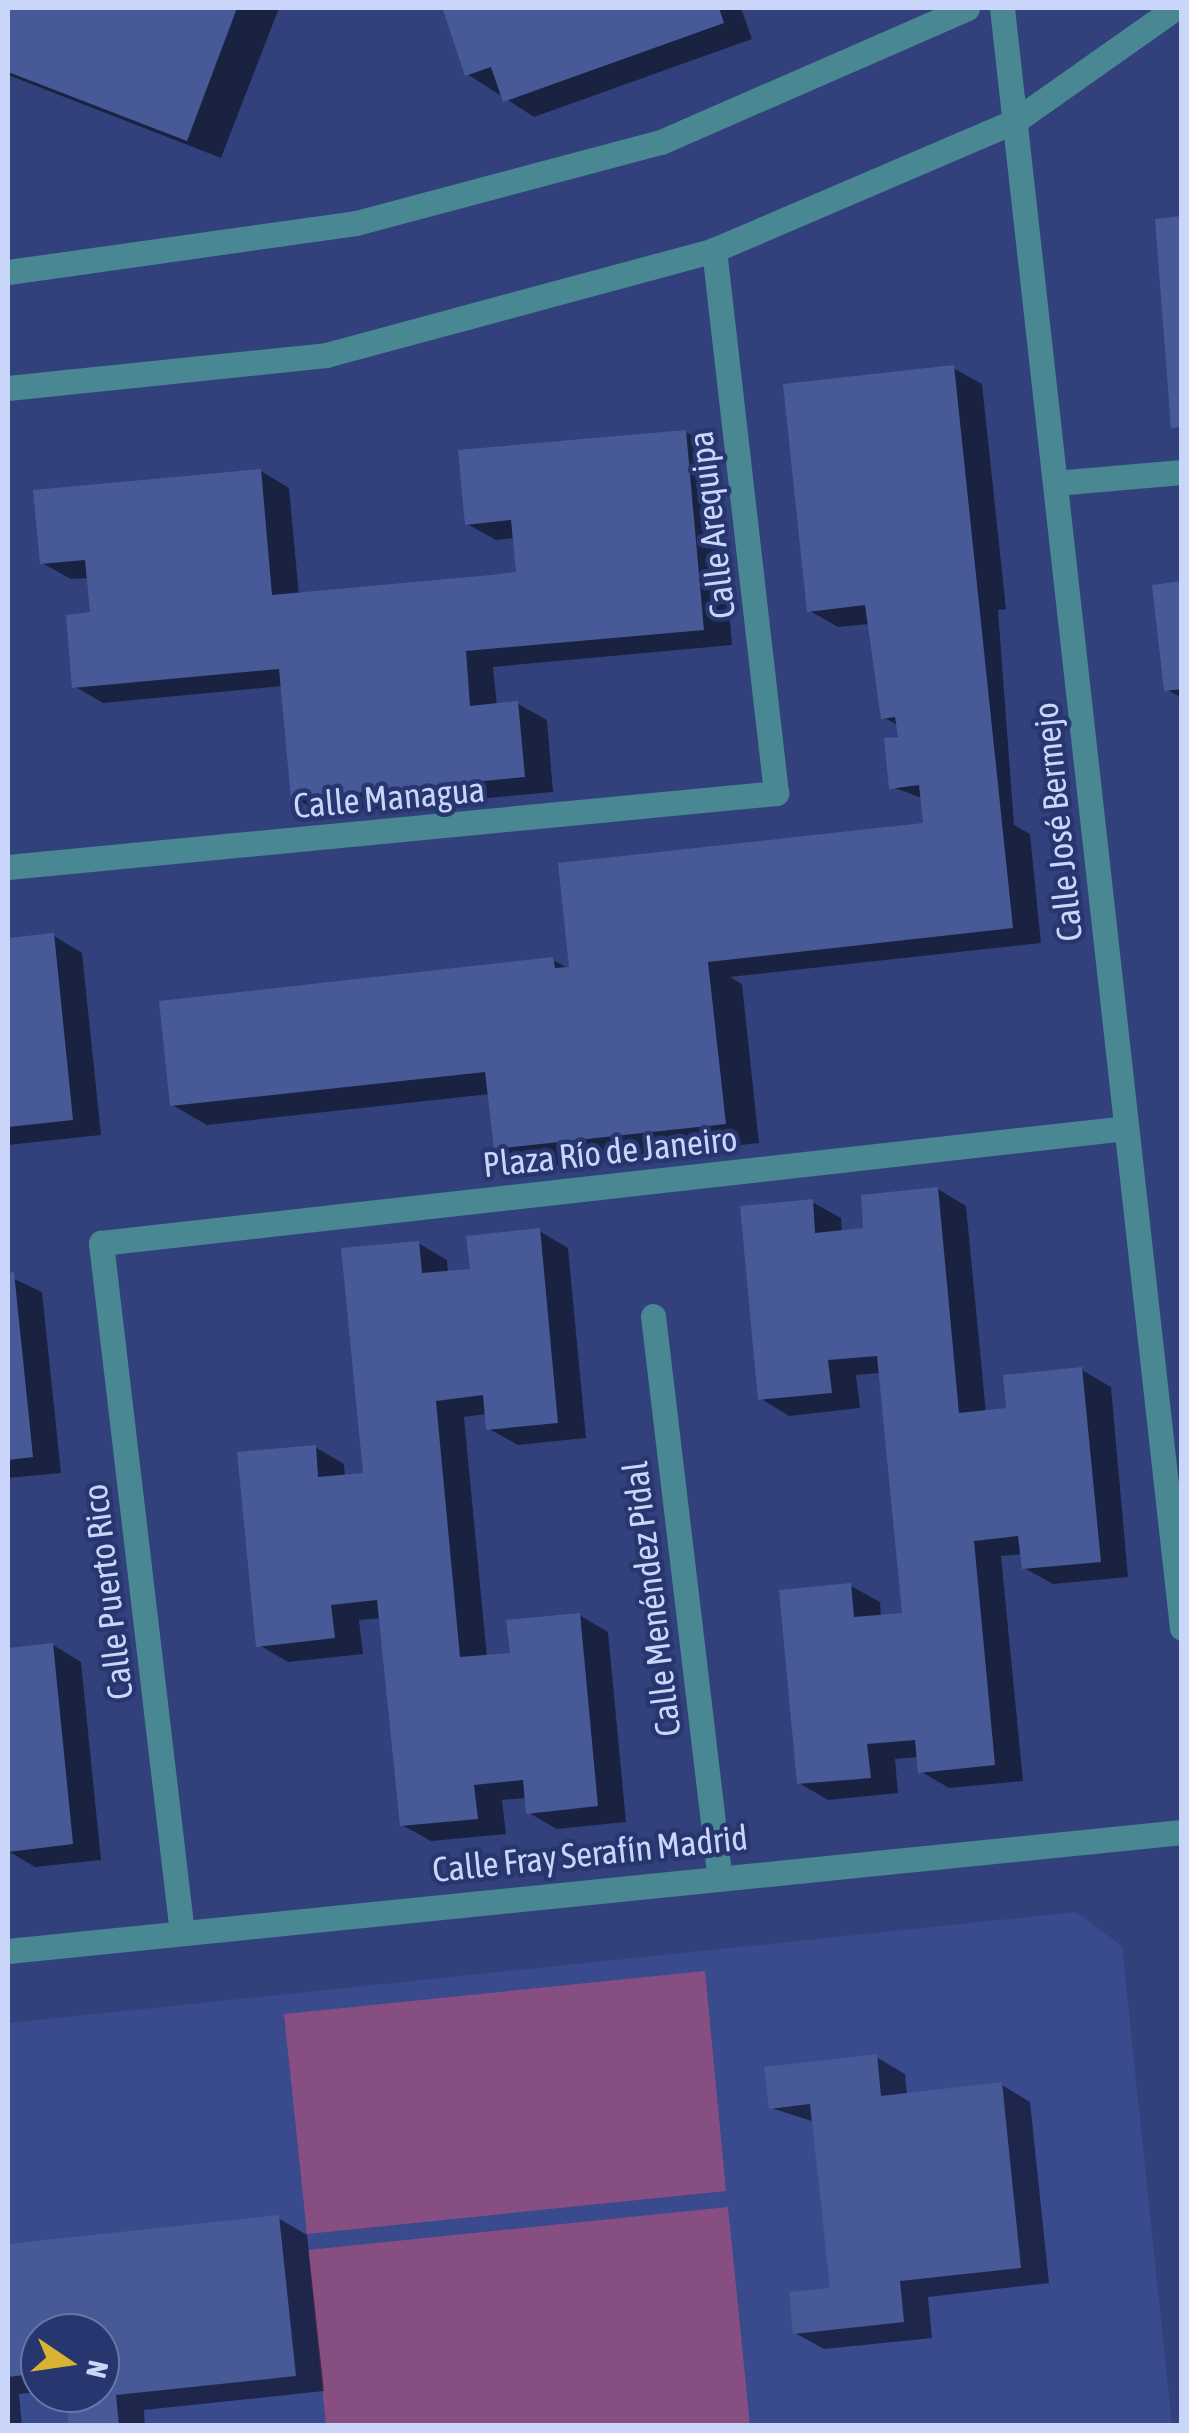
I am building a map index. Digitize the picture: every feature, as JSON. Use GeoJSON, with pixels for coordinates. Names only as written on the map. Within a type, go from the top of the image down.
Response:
{"type":"FeatureCollection","features":[{"type":"Feature","properties":{"kind":"street"},"geometry":{"type":"LineString","coordinates":[[8,272],[356,223],[661,142],[967,8]]}},
{"type":"Feature","properties":{"kind":"street","name":"Calle José Bermejo"},"geometry":{"type":"LineString","coordinates":[[1002,8],[1182,1628]]}},
{"type":"Feature","properties":{"kind":"street"},"geometry":{"type":"LineString","coordinates":[[8,388],[326,355],[714,250],[1014,122],[1176,8]]}},
{"type":"Feature","properties":{"kind":"street","name":"Calle Arequipa"},"geometry":{"type":"LineString","coordinates":[[714,250],[776,792]]}},
{"type":"Feature","properties":{"kind":"street"},"geometry":{"type":"LineString","coordinates":[[1055,483],[1182,472]]}},
{"type":"Feature","properties":{"kind":"street","name":"Calle Managua"},"geometry":{"type":"LineString","coordinates":[[8,867],[776,792]]}},
{"type":"Feature","properties":{"kind":"street","name":"Plaza Río de Janeiro"},"geometry":{"type":"LineString","coordinates":[[101,1243],[1126,1128]]}},
{"type":"Feature","properties":{"kind":"street","name":"Calle Puerto Rico"},"geometry":{"type":"LineString","coordinates":[[101,1243],[182,1932]]}},
{"type":"Feature","properties":{"kind":"street","name":"Calle Menéndez Pidal"},"geometry":{"type":"LineString","coordinates":[[653,1316],[719,1874]]}},
{"type":"Feature","properties":{"kind":"street","name":"Calle Fray Serafín Madrid"},"geometry":{"type":"LineString","coordinates":[[8,1950],[719,1874],[1182,1832]]}},
{"type":"Feature","properties":{"kind":"shaded area"},"geometry":{"type":"Polygon","coordinates":[[[1076,1912],[1122,1946],[1172,2425],[8,2425],[8,2023],[1076,1912]]]}},
{"type":"Feature","properties":{"kind":"shaded area"},"geometry":{"type":"Polygon","coordinates":[[[705,1971],[726,2191],[307,2234],[284,2014],[705,1971]]]}},
{"type":"Feature","properties":{"kind":"shaded area"},"geometry":{"type":"Polygon","coordinates":[[[728,2207],[750,2425],[326,2425],[308,2250],[728,2207]]]}},
{"type":"Feature","properties":{"kind":"building"},"geometry":{"type":"Polygon","coordinates":[[[8,8],[237,8],[187,141],[8,72],[8,8]]]}},
{"type":"Feature","properties":{"kind":"building"},"geometry":{"type":"Polygon","coordinates":[[[719,8],[724,23],[503,102],[491,67],[465,76],[443,10],[719,8]]]}},
{"type":"Feature","properties":{"kind":"building"},"geometry":{"type":"Polygon","coordinates":[[[1182,216],[1182,427],[1171,428],[1155,219],[1182,216]]]}},
{"type":"Feature","properties":{"kind":"building"},"geometry":{"type":"Polygon","coordinates":[[[954,365],[1013,928],[708,962],[726,1124],[494,1149],[485,1072],[170,1106],[159,1001],[553,957],[555,968],[569,967],[558,863],[923,823],[919,785],[889,789],[884,738],[898,737],[895,717],[881,719],[865,605],[807,612],[783,384],[954,365]]]}},
{"type":"Feature","properties":{"kind":"building"},"geometry":{"type":"Polygon","coordinates":[[[686,430],[704,630],[466,651],[470,706],[518,701],[525,777],[291,799],[279,669],[72,688],[66,615],[90,612],[85,560],[40,564],[33,490],[261,469],[272,595],[491,575],[516,572],[511,520],[465,525],[458,450],[686,430]]]}},
{"type":"Feature","properties":{"kind":"building"},"geometry":{"type":"Polygon","coordinates":[[[1182,581],[1182,689],[1164,691],[1152,585],[1182,581]]]}},
{"type":"Feature","properties":{"kind":"building"},"geometry":{"type":"Polygon","coordinates":[[[54,933],[73,1120],[8,1127],[8,938],[54,933]]]}},
{"type":"Feature","properties":{"kind":"building"},"geometry":{"type":"Polygon","coordinates":[[[938,1187],[959,1413],[1006,1408],[1003,1375],[1082,1367],[1101,1562],[1022,1569],[1018,1536],[974,1541],[995,1765],[918,1773],[915,1740],[867,1744],[871,1778],[797,1784],[779,1590],[851,1583],[854,1617],[902,1613],[877,1356],[828,1360],[832,1393],[758,1400],[740,1206],[813,1199],[815,1233],[863,1228],[861,1195],[938,1187]]]}},
{"type":"Feature","properties":{"kind":"building"},"geometry":{"type":"Polygon","coordinates":[[[540,1228],[558,1423],[486,1430],[483,1395],[436,1401],[460,1657],[510,1653],[506,1620],[580,1613],[598,1806],[526,1814],[523,1780],[474,1785],[478,1819],[400,1826],[377,1600],[331,1605],[335,1638],[256,1647],[237,1452],[316,1445],[318,1477],[363,1473],[341,1248],[419,1241],[422,1273],[470,1269],[466,1236],[540,1228]]]}},
{"type":"Feature","properties":{"kind":"building"},"geometry":{"type":"Polygon","coordinates":[[[14,1272],[33,1457],[8,1460],[8,1273],[14,1272]]]}},
{"type":"Feature","properties":{"kind":"building"},"geometry":{"type":"Polygon","coordinates":[[[53,1643],[73,1844],[8,1852],[8,1648],[53,1643]]]}},
{"type":"Feature","properties":{"kind":"building"},"geometry":{"type":"Polygon","coordinates":[[[877,2054],[881,2096],[1002,2082],[1021,2268],[900,2281],[904,2322],[793,2334],[789,2292],[830,2288],[810,2104],[769,2109],[764,2067],[877,2054]]]}},
{"type":"Feature","properties":{"kind":"building"},"geometry":{"type":"Polygon","coordinates":[[[279,2215],[296,2376],[120,2395],[120,2313],[20,2313],[20,2376],[8,2377],[8,2244],[279,2215]]]}},
{"type":"Feature","properties":{"kind":"building"},"geometry":{"type":"Polygon","coordinates":[[[67,2413],[118,2413],[119,2426],[69,2426],[67,2413]]]}}]}
